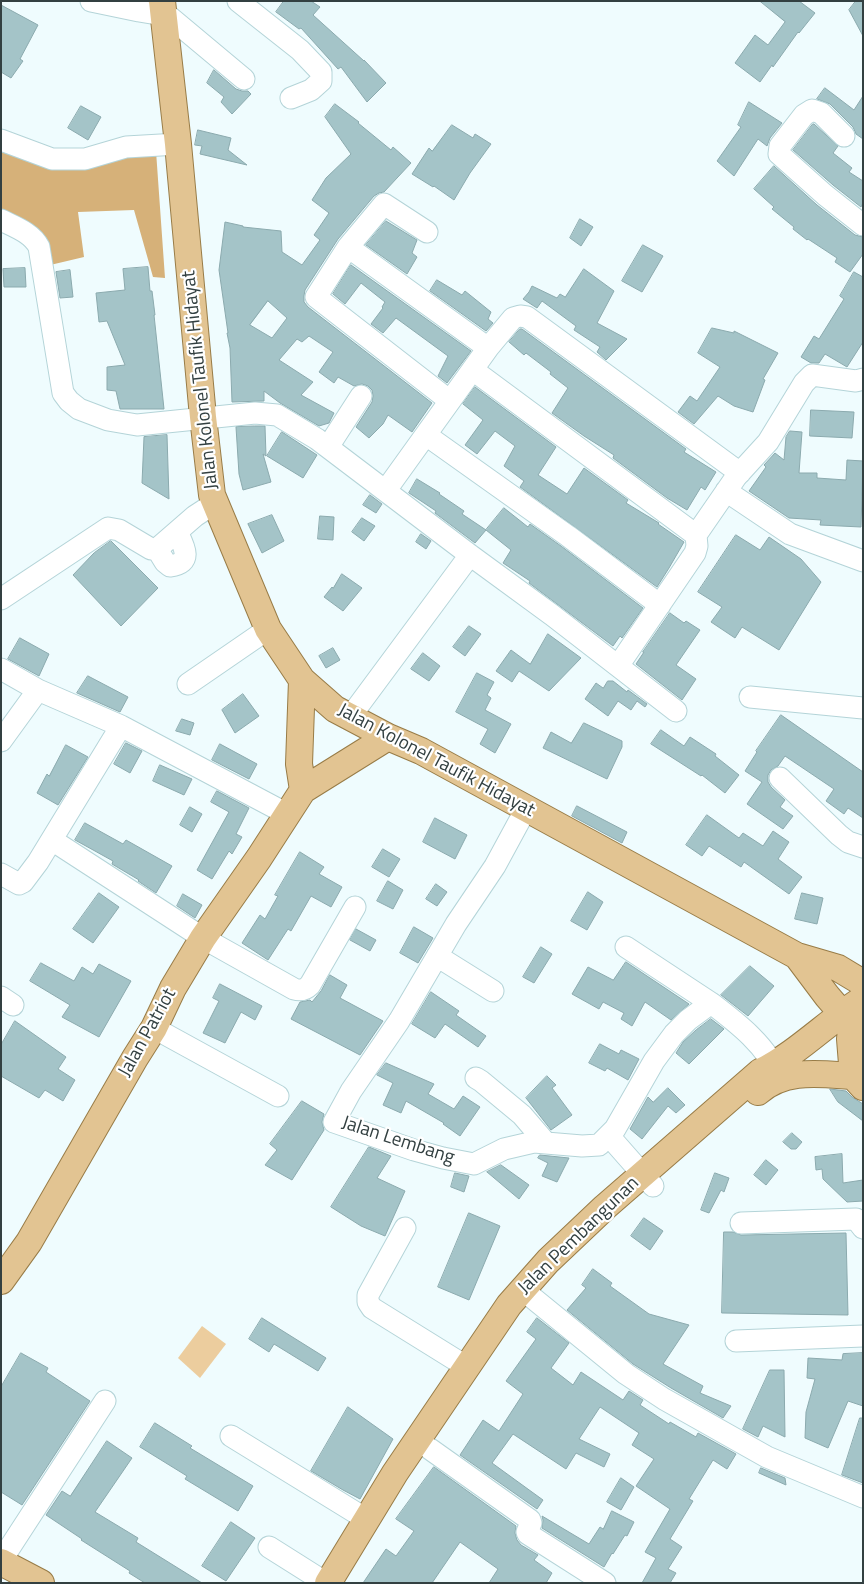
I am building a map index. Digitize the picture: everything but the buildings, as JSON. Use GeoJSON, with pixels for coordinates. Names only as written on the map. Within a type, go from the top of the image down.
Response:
{"type":"FeatureCollection","features":[{"type":"Feature","properties":{"kind":"main road","name":"Jalan Kolonel Taufik Hidayat"},"geometry":{"type":"LineString","coordinates":[[163,8],[212,495],[268,628],[302,680],[335,709],[388,737],[421,751],[527,807],[797,956]]}},
{"type":"Feature","properties":{"kind":"main road"},"geometry":{"type":"LineString","coordinates":[[302,680],[299,764],[302,790]]}},
{"type":"Feature","properties":{"kind":"main road","name":"Jalan Patriot"},"geometry":{"type":"LineString","coordinates":[[1,1281],[29,1242],[130,1066],[154,1028],[173,988],[203,938],[259,858],[302,790],[388,737]]}},
{"type":"Feature","properties":{"kind":"main road"},"geometry":{"type":"LineString","coordinates":[[797,956],[838,968],[863,983]]}},
{"type":"Feature","properties":{"kind":"main road"},"geometry":{"type":"LineString","coordinates":[[788,1067],[858,1082],[850,1039],[855,1009],[797,956]]}},
{"type":"Feature","properties":{"kind":"main road","name":"Jalan Pembangunan"},"geometry":{"type":"LineString","coordinates":[[327,1583],[522,1315],[529,1294],[548,1261],[647,1180],[760,1072],[788,1067],[855,1009]]}},
{"type":"Feature","properties":{"kind":"main road","name":"Jalan Pembangunan"},"geometry":{"type":"LineString","coordinates":[[418,1457],[467,1367],[510,1305],[529,1294]]}},
{"type":"Feature","properties":{"kind":"main road","name":"Jalan Pembangunan"},"geometry":{"type":"LineString","coordinates":[[346,1583],[364,1533]]}},
{"type":"Feature","properties":{"kind":"main road"},"geometry":{"type":"LineString","coordinates":[[4,1568],[41,1583]]}},
{"type":"Feature","properties":{"kind":"street"},"geometry":{"type":"LineString","coordinates":[[91,1],[139,12],[163,8],[244,79]]}},
{"type":"Feature","properties":{"kind":"street"},"geometry":{"type":"LineString","coordinates":[[238,1],[300,50],[321,72],[321,82],[291,98]]}},
{"type":"Feature","properties":{"kind":"street"},"geometry":{"type":"LineString","coordinates":[[844,136],[821,113],[810,111],[804,115],[780,146],[779,154],[825,195],[863,225]]}},
{"type":"Feature","properties":{"kind":"street"},"geometry":{"type":"LineString","coordinates":[[1,140],[52,160],[85,159],[126,147],[178,144]]}},
{"type":"Feature","properties":{"kind":"street"},"geometry":{"type":"LineString","coordinates":[[426,232],[384,204],[348,247],[316,297],[450,401]]}},
{"type":"Feature","properties":{"kind":"street"},"geometry":{"type":"LineString","coordinates":[[1,220],[26,232],[35,239],[39,247],[63,392],[69,401],[79,409],[108,420],[137,425],[203,417],[277,414],[317,438],[676,711]]}},
{"type":"Feature","properties":{"kind":"street"},"geometry":{"type":"LineString","coordinates":[[348,247],[488,348]]}},
{"type":"Feature","properties":{"kind":"street"},"geometry":{"type":"LineString","coordinates":[[386,490],[488,348],[513,318],[520,316],[527,317],[740,473]]}},
{"type":"Feature","properties":{"kind":"street"},"geometry":{"type":"LineString","coordinates":[[473,370],[696,535]]}},
{"type":"Feature","properties":{"kind":"street"},"geometry":{"type":"LineString","coordinates":[[618,666],[695,553],[697,546],[696,535],[726,491],[768,442],[804,383],[812,375],[856,381],[863,379]]}},
{"type":"Feature","properties":{"kind":"street"},"geometry":{"type":"LineString","coordinates":[[328,447],[361,396]]}},
{"type":"Feature","properties":{"kind":"street"},"geometry":{"type":"LineString","coordinates":[[426,434],[660,605]]}},
{"type":"Feature","properties":{"kind":"street"},"geometry":{"type":"LineString","coordinates":[[726,491],[790,534],[863,561]]}},
{"type":"Feature","properties":{"kind":"street"},"geometry":{"type":"LineString","coordinates":[[1,599],[108,528],[119,530],[151,549],[157,549],[165,562],[170,566],[182,561],[186,554],[186,549],[177,532],[195,516],[215,503]]}},
{"type":"Feature","properties":{"kind":"street"},"geometry":{"type":"LineString","coordinates":[[350,717],[470,555]]}},
{"type":"Feature","properties":{"kind":"street"},"geometry":{"type":"LineString","coordinates":[[188,684],[268,628]]}},
{"type":"Feature","properties":{"kind":"street"},"geometry":{"type":"LineString","coordinates":[[1,669],[38,690],[121,726],[287,814]]}},
{"type":"Feature","properties":{"kind":"street"},"geometry":{"type":"LineString","coordinates":[[1,741],[38,690]]}},
{"type":"Feature","properties":{"kind":"street"},"geometry":{"type":"LineString","coordinates":[[750,697],[863,708]]}},
{"type":"Feature","properties":{"kind":"street"},"geometry":{"type":"LineString","coordinates":[[1,874],[15,883],[24,882],[52,840],[121,726]]}},
{"type":"Feature","properties":{"kind":"street"},"geometry":{"type":"LineString","coordinates":[[780,778],[839,835],[848,842],[863,847]]}},
{"type":"Feature","properties":{"kind":"street","name":"Jalan Lembang"},"geometry":{"type":"LineString","coordinates":[[527,807],[495,866],[437,956],[399,1021],[361,1074],[334,1122],[428,1154],[474,1164],[504,1149],[534,1142],[582,1146],[599,1145],[609,1136]]}},
{"type":"Feature","properties":{"kind":"street"},"geometry":{"type":"LineString","coordinates":[[52,840],[203,938],[294,990],[305,990],[310,985],[355,907]]}},
{"type":"Feature","properties":{"kind":"street"},"geometry":{"type":"LineString","coordinates":[[626,947],[726,1014],[755,1041],[788,1067]]}},
{"type":"Feature","properties":{"kind":"street"},"geometry":{"type":"LineString","coordinates":[[437,956],[493,991]]}},
{"type":"Feature","properties":{"kind":"street"},"geometry":{"type":"LineString","coordinates":[[647,1180],[609,1136],[615,1129],[654,1061],[674,1034],[688,1020],[711,1003]]}},
{"type":"Feature","properties":{"kind":"street"},"geometry":{"type":"LineString","coordinates":[[154,1028],[278,1096]]}},
{"type":"Feature","properties":{"kind":"street"},"geometry":{"type":"LineString","coordinates":[[476,1078],[522,1115],[546,1143]]}},
{"type":"Feature","properties":{"kind":"street"},"geometry":{"type":"LineString","coordinates":[[741,1223],[856,1219],[863,1228]]}},
{"type":"Feature","properties":{"kind":"street"},"geometry":{"type":"LineString","coordinates":[[405,1228],[368,1295],[368,1302],[372,1308],[467,1367]]}},
{"type":"Feature","properties":{"kind":"street"},"geometry":{"type":"LineString","coordinates":[[529,1294],[626,1374],[664,1399],[767,1456],[863,1497]]}},
{"type":"Feature","properties":{"kind":"street"},"geometry":{"type":"LineString","coordinates":[[736,1341],[863,1336]]}},
{"type":"Feature","properties":{"kind":"street"},"geometry":{"type":"LineString","coordinates":[[4,1568],[105,1401]]}},
{"type":"Feature","properties":{"kind":"street"},"geometry":{"type":"LineString","coordinates":[[231,1436],[364,1533]]}},
{"type":"Feature","properties":{"kind":"street"},"geometry":{"type":"LineString","coordinates":[[418,1457],[530,1520],[528,1534],[605,1583]]}},
{"type":"Feature","properties":{"kind":"street"},"geometry":{"type":"LineString","coordinates":[[269,1547],[327,1583]]}},
{"type":"Feature","properties":{"kind":"shaded area"},"geometry":{"type":"Polygon","coordinates":[[[1,140],[27,151],[156,151],[165,278],[153,277],[134,210],[78,212],[84,257],[46,266],[1,216],[1,140]]]}},
{"type":"Feature","properties":{"kind":"shaded area"},"geometry":{"type":"Polygon","coordinates":[[[202,1326],[226,1344],[200,1378],[178,1358],[202,1326]]]}}]}
